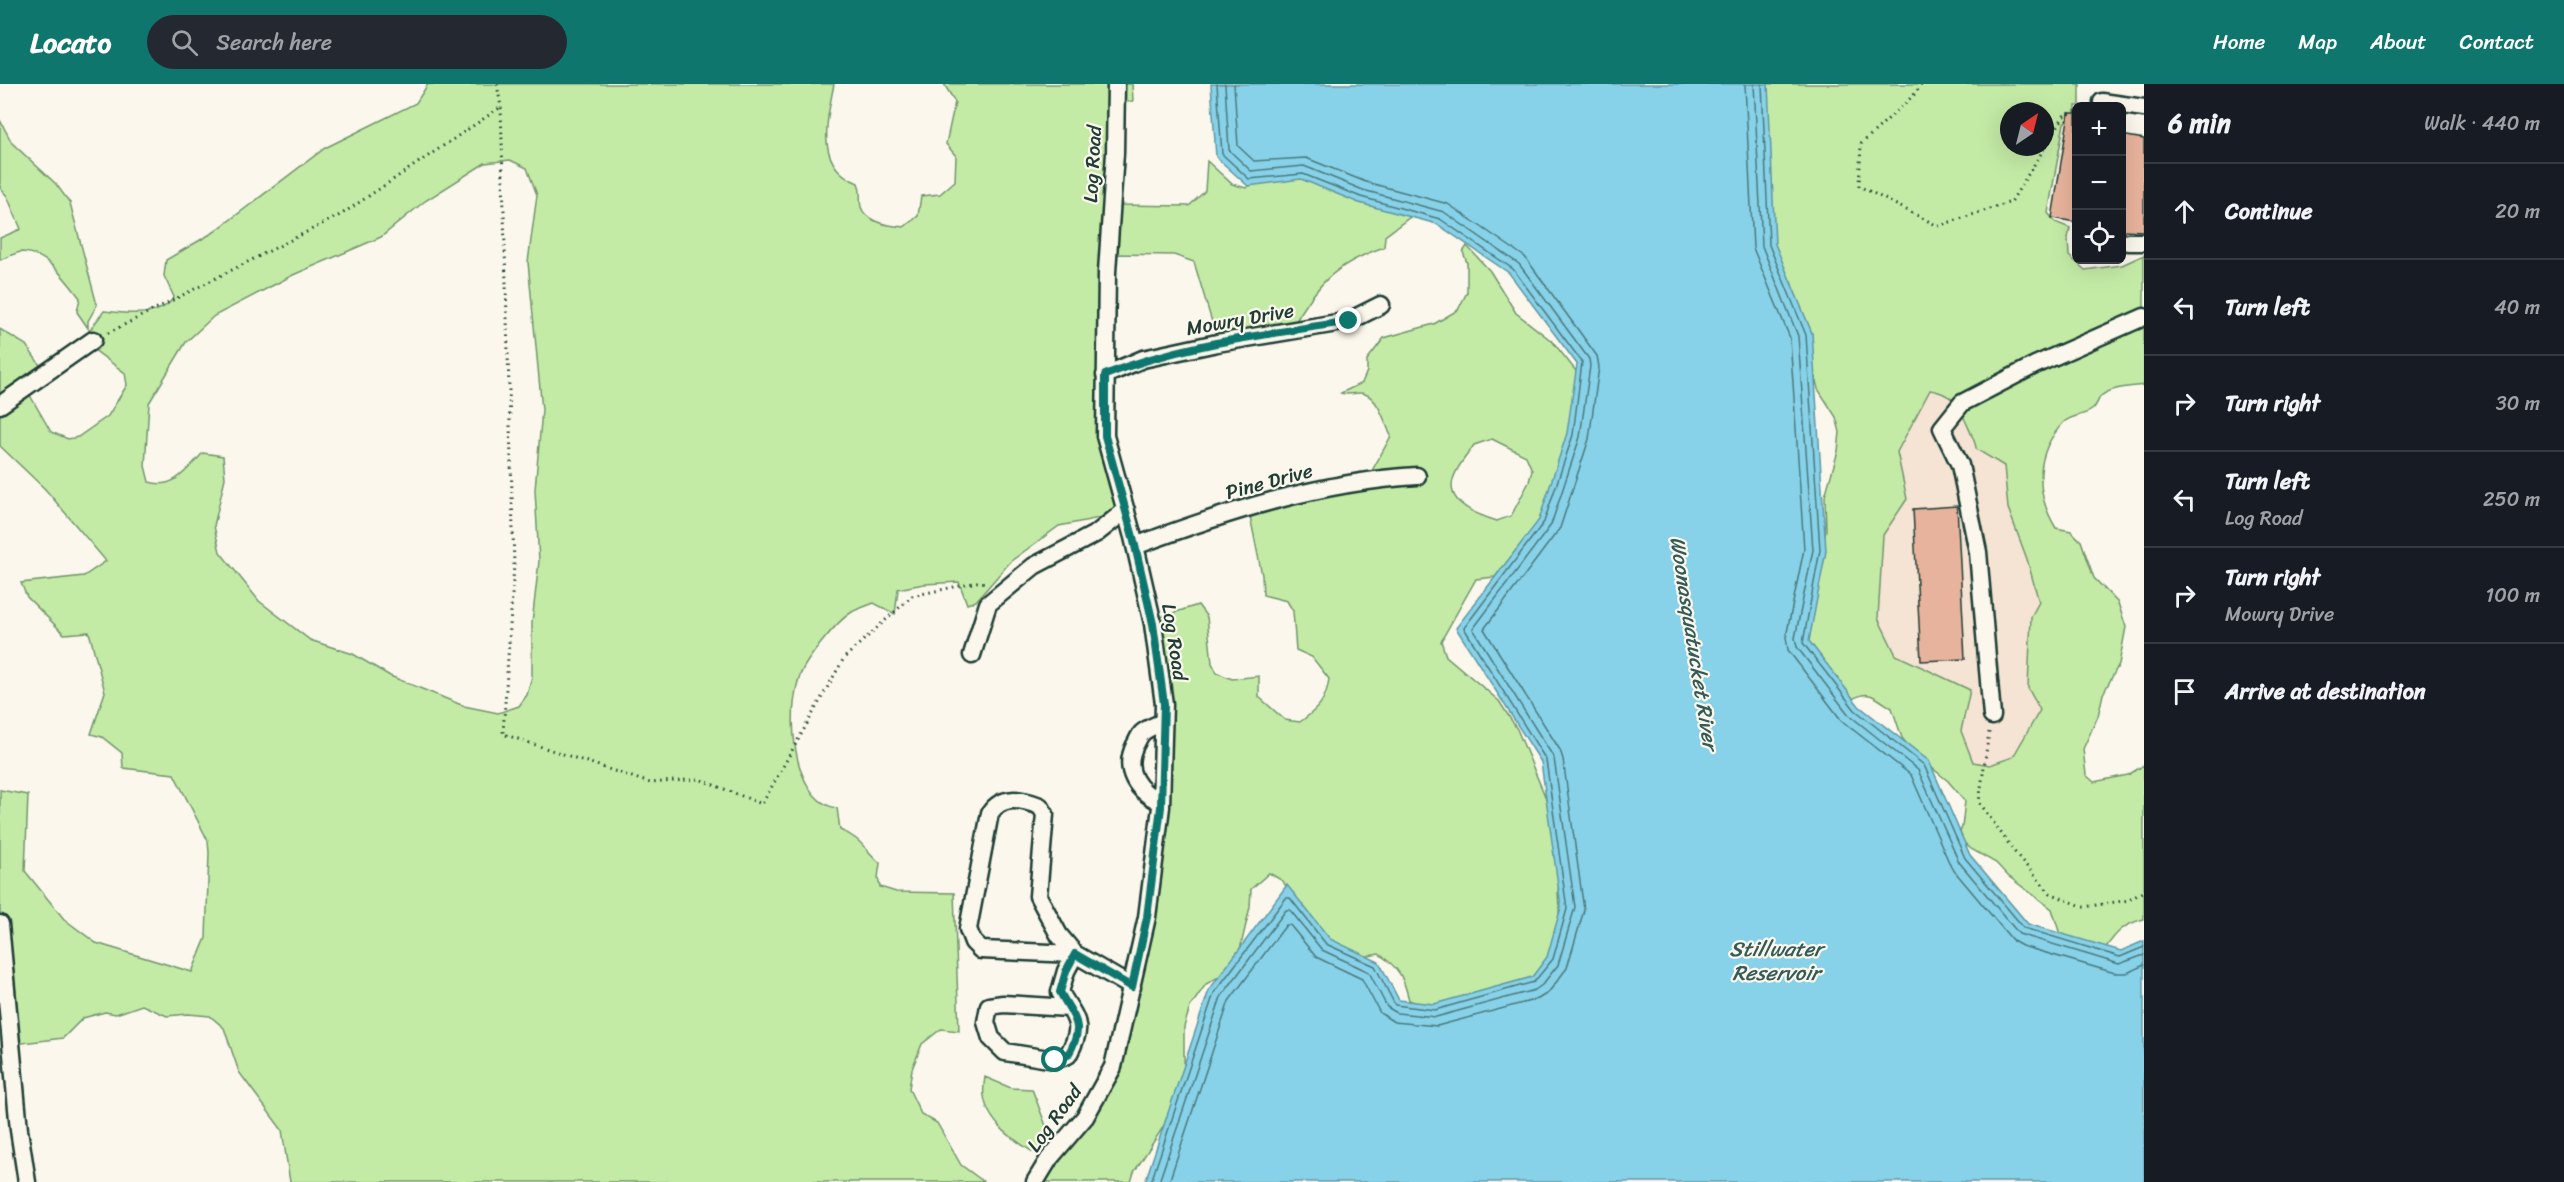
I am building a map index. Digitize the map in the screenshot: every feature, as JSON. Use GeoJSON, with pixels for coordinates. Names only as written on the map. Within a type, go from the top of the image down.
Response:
{"type":"FeatureCollection","features":[{"type":"Feature","properties":{"kind":"street","name":"Log Road"},"geometry":{"type":"LineString","coordinates":[[1035,1182],[1048,1159],[1085,1117],[1113,1067],[1147,917],[1161,802],[1164,704],[1153,624],[1134,541],[1105,436],[1107,272],[1115,153],[1116,84]]}},
{"type":"Feature","properties":{"kind":"street"},"geometry":{"type":"LineString","coordinates":[[2126,105],[2144,108]]}},
{"type":"Feature","properties":{"kind":"street","name":"Mowry Drive"},"geometry":{"type":"LineString","coordinates":[[1105,375],[1143,359],[1217,343],[1349,321],[1381,305]]}},
{"type":"Feature","properties":{"kind":"street"},"geometry":{"type":"LineString","coordinates":[[1992,716],[1978,552],[1960,465],[1942,428],[1962,403],[2036,365],[2144,317]]}},
{"type":"Feature","properties":{"kind":"street"},"geometry":{"type":"LineString","coordinates":[[0,405],[93,340]]}},
{"type":"Feature","properties":{"kind":"street","name":"Pine Drive"},"geometry":{"type":"LineString","coordinates":[[1134,541],[1292,494],[1383,478],[1417,476]]}},
{"type":"Feature","properties":{"kind":"street"},"geometry":{"type":"LineString","coordinates":[[972,655],[988,604],[1034,566],[1097,533],[1126,510]]}},
{"type":"Feature","properties":{"kind":"street"},"geometry":{"type":"LineString","coordinates":[[1097,533],[1134,541]]}},
{"type":"Feature","properties":{"kind":"street"},"geometry":{"type":"LineString","coordinates":[[1161,802],[1147,795],[1136,783],[1130,768],[1133,750],[1142,733],[1163,722]]}},
{"type":"Feature","properties":{"kind":"street"},"geometry":{"type":"LineString","coordinates":[[1075,954],[981,950],[973,942],[968,929],[990,813],[995,805],[1005,800],[1024,800],[1040,806],[1045,814],[1038,896],[1059,935],[1075,954],[1132,987]]}},
{"type":"Feature","properties":{"kind":"street"},"geometry":{"type":"LineString","coordinates":[[0,924],[19,1130],[27,1182]]}},
{"type":"Feature","properties":{"kind":"street"},"geometry":{"type":"LineString","coordinates":[[1069,1008],[1003,1004],[989,1006],[986,1022],[991,1038],[1005,1052],[1055,1060],[1068,1055],[1077,1034],[1076,1016],[1060,992],[1066,971],[1075,954]]}},
{"type":"Feature","properties":{"kind":"path"},"geometry":{"type":"LineString","coordinates":[[497,84],[501,107],[508,301],[514,565],[503,734],[650,783],[699,779],[762,804],[844,658],[912,596],[977,582],[1011,586]]}},
{"type":"Feature","properties":{"kind":"path"},"geometry":{"type":"LineString","coordinates":[[1921,84],[1916,93],[1862,144],[1859,186],[1938,226],[2011,202],[2039,156]]}},
{"type":"Feature","properties":{"kind":"path"},"geometry":{"type":"LineString","coordinates":[[93,340],[342,214],[501,107]]}},
{"type":"Feature","properties":{"kind":"path"},"geometry":{"type":"LineString","coordinates":[[2054,132],[2064,116],[2072,113]]}},
{"type":"Feature","properties":{"kind":"path"},"geometry":{"type":"LineString","coordinates":[[1992,716],[1979,802],[2016,854],[2050,893],[2084,908],[2129,900],[2144,891]]}},
{"type":"Feature","properties":{"kind":"shaded area"},"geometry":{"type":"Polygon","coordinates":[[[1930,390],[1941,391],[1957,404],[1962,418],[1977,442],[1977,449],[2004,466],[2008,508],[2027,559],[2039,603],[2031,617],[2028,688],[2040,710],[2013,757],[1990,765],[1973,762],[1961,731],[1970,690],[1896,655],[1878,618],[1883,535],[1907,498],[1897,452],[1930,390]]]}},
{"type":"Feature","properties":{"kind":"green space"},"geometry":{"type":"Polygon","coordinates":[[[428,84],[834,84],[827,127],[829,154],[835,166],[844,175],[858,183],[861,207],[868,217],[879,223],[904,227],[918,216],[921,196],[940,194],[955,181],[956,156],[946,144],[955,102],[944,84],[1132,84],[1133,101],[1118,102],[1116,205],[1189,206],[1205,191],[1207,161],[1232,184],[1246,188],[1266,175],[1294,171],[1426,205],[1385,236],[1384,247],[1351,261],[1327,279],[1308,301],[1290,331],[1218,342],[1194,262],[1174,255],[1114,254],[1107,387],[1120,514],[1059,526],[1011,561],[976,601],[967,604],[959,582],[924,584],[898,589],[895,614],[874,603],[852,612],[819,645],[804,667],[794,703],[793,725],[795,748],[809,788],[821,802],[837,808],[840,830],[858,840],[880,863],[878,878],[880,887],[896,892],[954,893],[959,1031],[941,1029],[922,1044],[912,1069],[909,1089],[921,1114],[937,1123],[961,1165],[984,1182],[290,1182],[282,1130],[239,1072],[224,1028],[210,1016],[188,1014],[167,1016],[142,1005],[116,1014],[105,1012],[83,1018],[63,1038],[15,1044],[0,922],[0,790],[28,795],[25,871],[64,919],[96,943],[192,972],[206,938],[209,853],[208,841],[174,774],[123,768],[122,753],[102,737],[91,734],[105,692],[89,632],[64,634],[27,597],[21,583],[84,576],[106,561],[45,489],[0,446],[0,329],[26,345],[47,375],[27,390],[51,432],[68,439],[78,437],[108,416],[127,385],[125,373],[89,346],[89,331],[104,311],[152,312],[168,304],[174,297],[164,276],[166,260],[214,232],[325,148],[416,103],[428,84]],[[510,160],[485,163],[425,201],[381,237],[293,275],[214,316],[186,342],[149,403],[145,466],[149,482],[166,483],[179,477],[203,453],[223,456],[225,478],[214,526],[220,552],[259,601],[310,640],[353,654],[390,676],[464,706],[498,713],[519,706],[527,695],[532,676],[532,623],[539,561],[535,490],[542,410],[528,262],[537,195],[527,168],[510,160]]]}},
{"type":"Feature","properties":{"kind":"green space"},"geometry":{"type":"Polygon","coordinates":[[[1742,84],[2080,84],[2080,102],[2072,102],[2072,118],[2064,123],[2048,213],[2055,222],[2070,228],[2069,256],[2072,259],[2072,264],[2078,264],[2085,270],[2126,264],[2144,255],[2144,385],[2109,391],[2100,397],[2093,409],[2064,422],[2047,447],[2041,474],[2044,501],[2056,528],[2071,531],[2081,541],[2094,578],[2118,603],[2126,627],[2119,664],[2103,694],[2098,716],[2083,749],[2086,775],[2094,782],[2128,775],[2144,765],[2144,919],[2129,924],[2114,936],[2101,954],[2063,944],[2052,909],[2008,876],[1996,863],[1971,849],[1958,837],[1962,827],[1965,801],[1948,781],[1915,754],[1902,738],[1892,708],[1868,695],[1858,696],[1843,704],[1791,622],[1820,558],[1826,530],[1825,496],[1838,451],[1840,432],[1836,417],[1818,389],[1788,301],[1792,284],[1776,253],[1742,84]],[[1930,390],[1897,452],[1907,499],[1883,535],[1878,618],[1896,655],[1970,690],[1961,731],[1973,762],[1990,765],[2013,757],[2040,710],[2028,688],[2031,617],[2039,602],[2027,559],[2008,508],[2004,466],[1976,449],[1960,410],[1955,402],[1943,394],[1930,390]]]}},
{"type":"Feature","properties":{"kind":"green space"},"geometry":{"type":"Polygon","coordinates":[[[0,120],[12,143],[56,184],[70,203],[97,305],[88,321],[88,328],[77,312],[80,298],[48,262],[22,252],[0,260],[0,238],[21,229],[7,196],[0,188],[0,120]]]}},
{"type":"Feature","properties":{"kind":"green space"},"geometry":{"type":"Polygon","coordinates":[[[1467,246],[1490,271],[1516,313],[1553,342],[1576,371],[1583,470],[1495,577],[1476,579],[1441,641],[1446,656],[1499,701],[1517,729],[1560,832],[1563,853],[1558,891],[1562,968],[1436,1011],[1409,1000],[1400,974],[1379,954],[1363,957],[1309,932],[1283,881],[1269,873],[1251,889],[1250,907],[1239,954],[1224,974],[1206,984],[1190,1007],[1184,1027],[1184,1081],[1178,1104],[1134,1172],[1131,1182],[1032,1182],[1046,1160],[1008,1134],[992,1117],[984,1096],[985,1077],[1011,1088],[1032,1089],[1054,1147],[1106,1076],[1135,958],[1158,811],[1159,697],[1148,621],[1198,605],[1207,617],[1212,663],[1217,673],[1232,679],[1259,676],[1259,697],[1285,720],[1300,722],[1312,713],[1326,693],[1329,679],[1312,657],[1296,650],[1293,611],[1287,601],[1263,595],[1262,575],[1248,506],[1368,478],[1391,436],[1381,412],[1370,397],[1362,393],[1341,393],[1362,383],[1367,371],[1367,360],[1384,338],[1434,324],[1458,310],[1467,292],[1467,263],[1463,252],[1467,246]],[[1492,439],[1474,445],[1454,475],[1453,493],[1462,505],[1483,516],[1497,521],[1511,516],[1529,482],[1532,470],[1526,456],[1492,439]]]}},
{"type":"Feature","properties":{"kind":"water","name":"Stillwater Reservoir"},"geometry":{"type":"Polygon","coordinates":[[[1211,84],[1768,84],[1775,244],[1812,333],[1826,551],[1809,641],[1859,706],[1929,761],[1970,855],[2028,924],[2121,951],[2144,941],[2144,1182],[1145,1182],[1209,990],[1287,885],[1330,939],[1379,962],[1399,1000],[1434,1004],[1532,977],[1547,957],[1561,907],[1541,762],[1456,628],[1539,520],[1567,433],[1577,364],[1509,273],[1437,224],[1359,203],[1301,179],[1248,186],[1216,157],[1211,84]]]}},
{"type":"Feature","properties":{"kind":"building"},"geometry":{"type":"Polygon","coordinates":[[[2069,113],[2072,113],[2072,221],[2052,218],[2069,113]]]}},
{"type":"Feature","properties":{"kind":"building"},"geometry":{"type":"Polygon","coordinates":[[[2126,136],[2144,139],[2144,231],[2126,230],[2126,136]]]}},
{"type":"Feature","properties":{"kind":"building"},"geometry":{"type":"Polygon","coordinates":[[[1957,506],[1965,659],[1921,661],[1913,509],[1957,506]]]}},
{"type":"Feature","properties":{"kind":"route"},"geometry":{"type":"LineString","coordinates":[[1055,1060],[1068,1055],[1077,1034],[1076,1016],[1060,992],[1066,971],[1075,954],[1132,987],[1147,917],[1161,807],[1164,704],[1153,624],[1133,537],[1105,436],[1105,375],[1143,359],[1217,343],[1349,321]]}},
{"type":"Feature","properties":{"kind":"water label","name":"Woonasquatucket River"},"geometry":{"type":"Point","coordinates":[1694,643]}}]}
